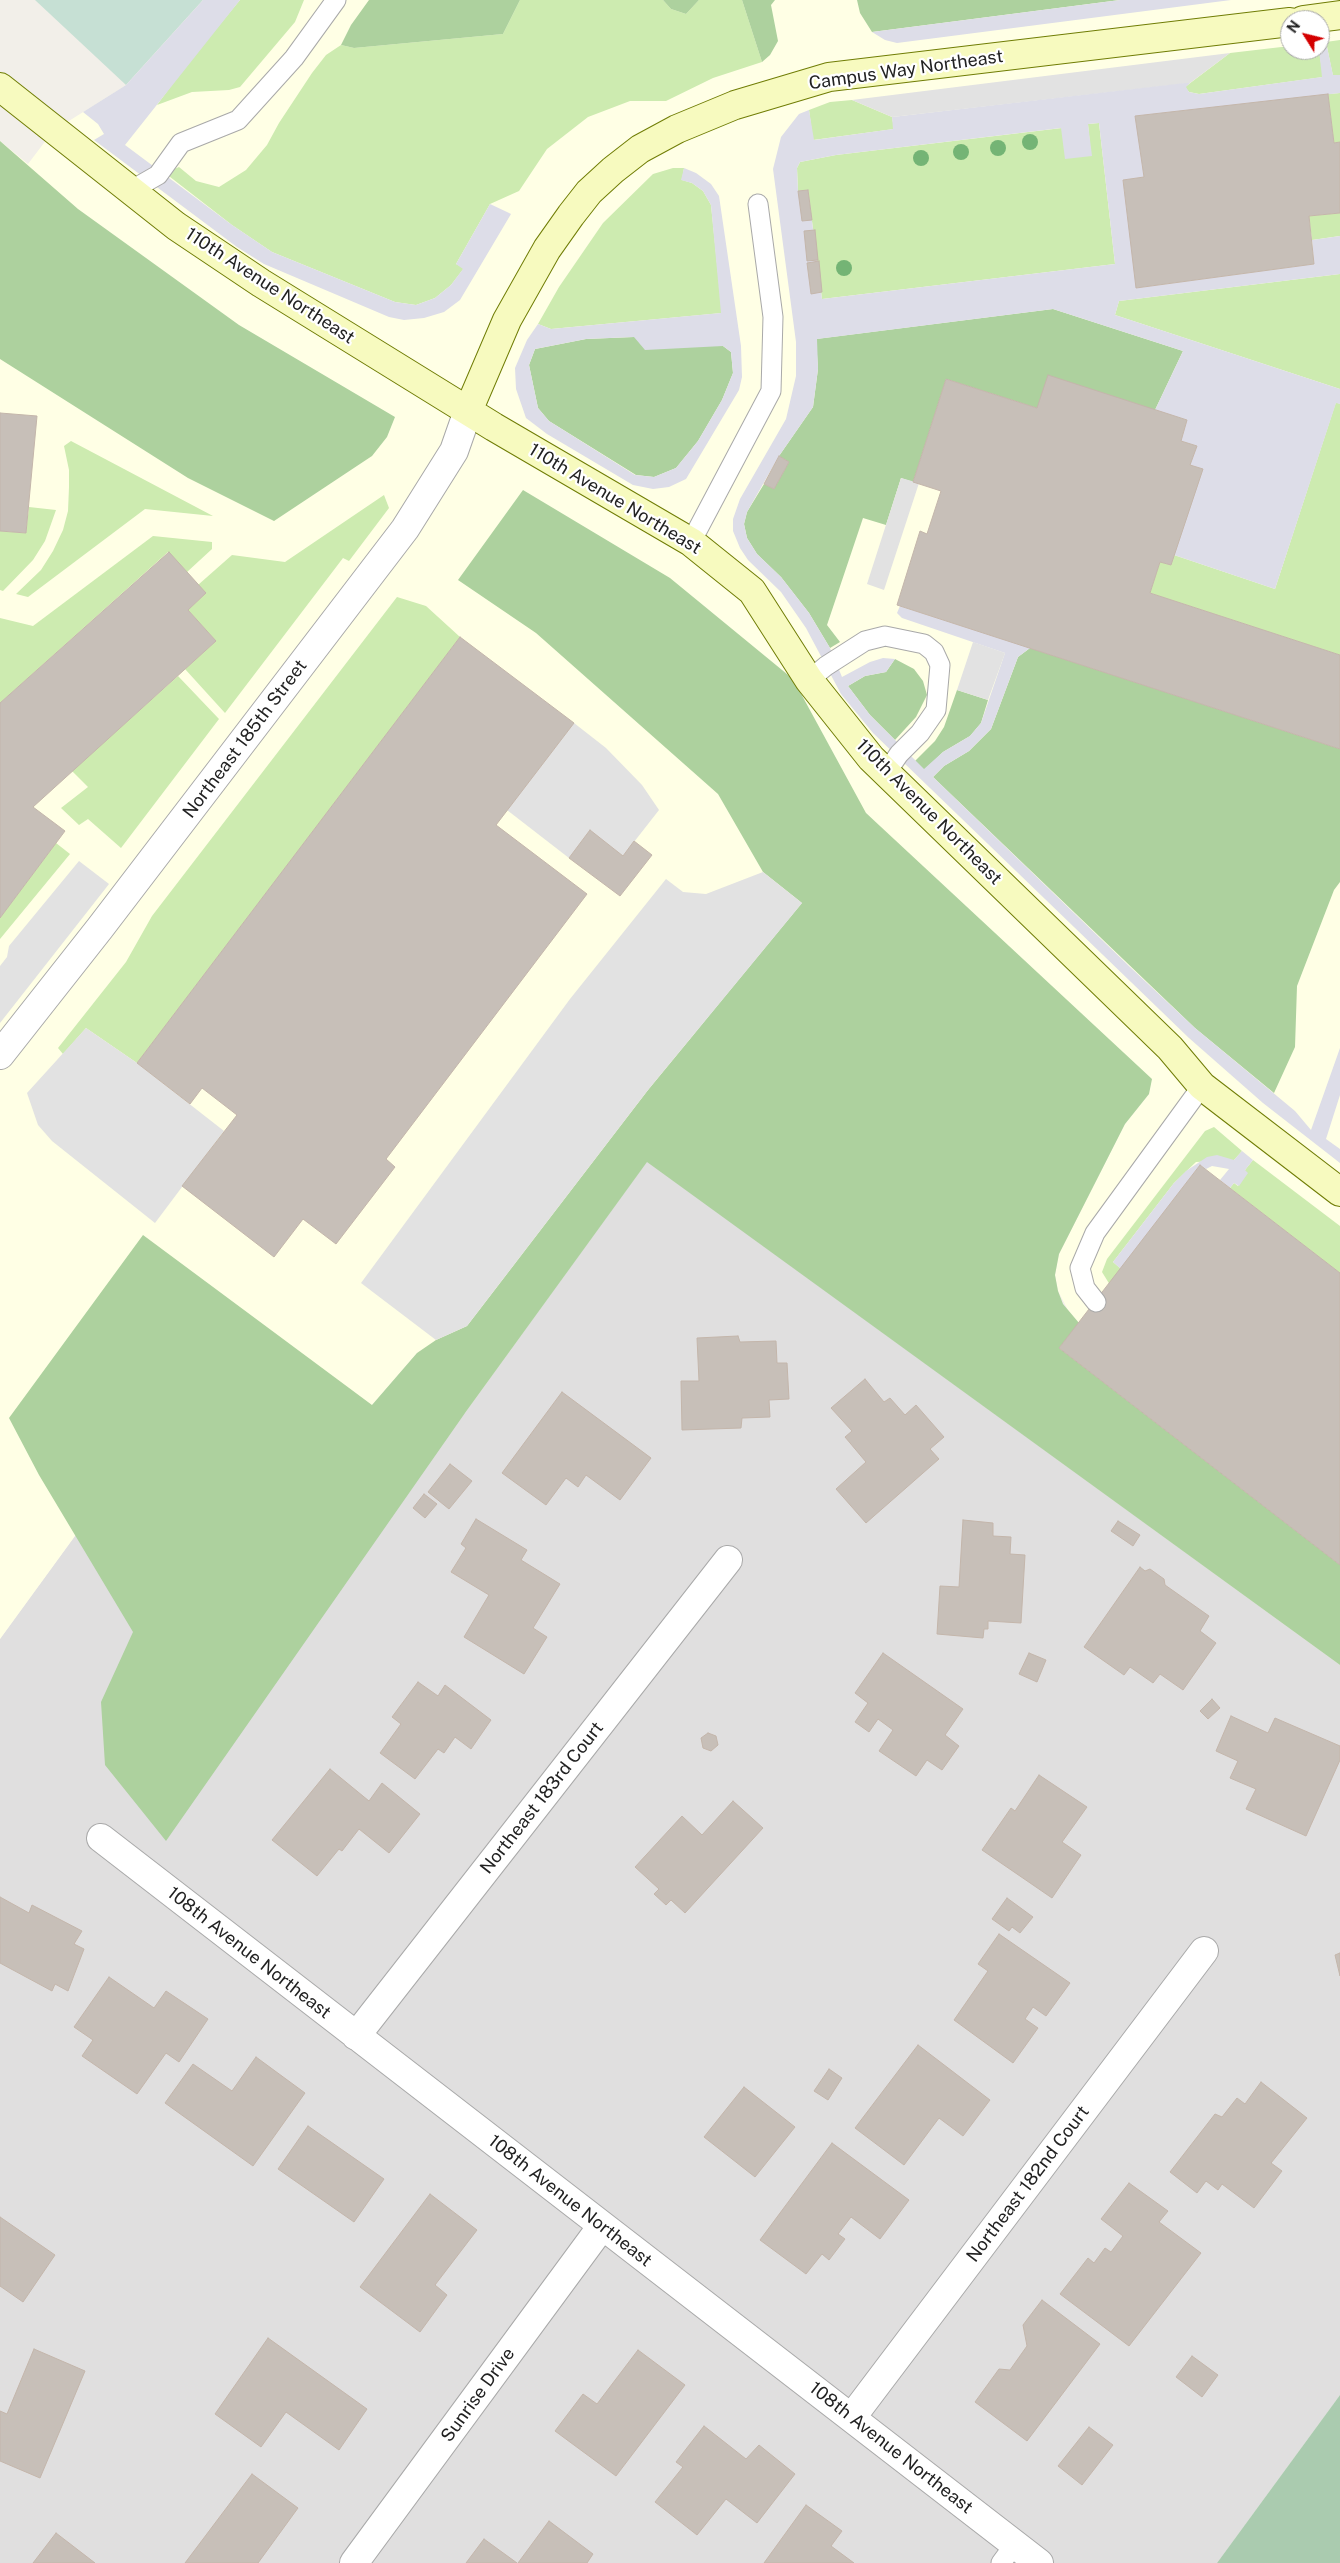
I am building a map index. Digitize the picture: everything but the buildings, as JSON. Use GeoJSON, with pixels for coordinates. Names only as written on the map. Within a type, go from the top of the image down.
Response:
{"type":"FeatureCollection","features":[{"type":"Feature","properties":{"kind":"street","name":"Campus Way Northeast"},"geometry":{"type":"LineString","coordinates":[[468,411],[507,320],[547,248],[570,215],[589,192],[613,170],[640,149],[677,129],[735,105],[830,77],[1280,23]]}},
{"type":"Feature","properties":{"kind":"street","name":"110th Avenue Northeast"},"geometry":{"type":"LineString","coordinates":[[0,87],[176,226],[261,283],[468,411],[691,542],[752,591],[809,680],[871,758],[1170,1048],[1202,1086],[1340,1192]]}},
{"type":"Feature","properties":{"kind":"street","name":"Northeast 185th Street"},"geometry":{"type":"LineString","coordinates":[[0,1054],[100,928],[404,529],[454,450],[468,411]]}},
{"type":"Feature","properties":{"kind":"street","name":"Northeast 183rd Court"},"geometry":{"type":"LineString","coordinates":[[356,2036],[728,1560]]}},
{"type":"Feature","properties":{"kind":"street","name":"108th Avenue Northeast"},"geometry":{"type":"LineString","coordinates":[[101,1838],[852,2417],[1008,2554],[1039,2563]]}},
{"type":"Feature","properties":{"kind":"street","name":"Northeast 182nd Court"},"geometry":{"type":"LineString","coordinates":[[852,2417],[1204,1951]]}},
{"type":"Feature","properties":{"kind":"street","name":"Sunrise Drive"},"geometry":{"type":"LineString","coordinates":[[354,2563],[602,2226]]}},
{"type":"Feature","properties":{"kind":"lane"},"geometry":{"type":"LineString","coordinates":[[130,191],[158,175],[181,143],[238,120],[294,58],[336,0]]}},
{"type":"Feature","properties":{"kind":"lane"},"geometry":{"type":"LineString","coordinates":[[691,542],[771,392],[773,317],[758,204]]}},
{"type":"Feature","properties":{"kind":"lane"},"geometry":{"type":"LineString","coordinates":[[809,680],[834,660],[865,641],[885,636],[924,644],[934,652],[940,665],[936,710],[920,733],[899,754],[886,773]]}},
{"type":"Feature","properties":{"kind":"lane"},"geometry":{"type":"LineString","coordinates":[[1096,1302],[1085,1288],[1080,1268],[1095,1233],[1202,1086]]}},
{"type":"Feature","properties":{"kind":"shaded area"},"geometry":{"type":"Polygon","coordinates":[[[35,0],[203,0],[126,85],[35,0]]]}},
{"type":"Feature","properties":{"kind":"shaded area"},"geometry":{"type":"Polygon","coordinates":[[[203,0],[1340,0],[1340,1565],[1059,1348],[1069,1312],[1058,1291],[1055,1275],[1059,1254],[1125,1124],[1149,1094],[866,813],[467,1326],[417,1353],[372,1405],[182,1389],[0,1639],[0,141],[28,164],[53,131],[126,85],[203,0]]]}},
{"type":"Feature","properties":{"kind":"shaded area"},"geometry":{"type":"Polygon","coordinates":[[[203,0],[240,0],[125,145],[232,225],[272,252],[395,302],[416,305],[435,298],[451,285],[463,269],[456,264],[490,204],[511,214],[460,300],[444,312],[424,318],[404,320],[389,317],[264,264],[237,247],[94,140],[104,134],[98,124],[83,112],[126,85],[203,0]]]}},
{"type":"Feature","properties":{"kind":"shaded area"},"geometry":{"type":"Polygon","coordinates":[[[1120,0],[1231,0],[897,43],[885,40],[872,32],[1120,0]]]}},
{"type":"Feature","properties":{"kind":"shaded area"},"geometry":{"type":"Polygon","coordinates":[[[1230,53],[1190,83],[892,117],[852,100],[1230,53]]]}},
{"type":"Feature","properties":{"kind":"shaded area"},"geometry":{"type":"Polygon","coordinates":[[[1320,60],[1330,60],[1333,75],[1340,75],[1340,93],[1136,116],[1144,177],[1123,180],[1137,288],[1314,264],[1312,240],[1340,236],[1340,274],[1119,301],[1115,315],[1340,389],[1340,404],[1336,403],[1275,589],[1174,555],[1202,469],[1190,465],[1197,446],[1181,441],[1187,420],[1155,410],[1183,351],[1053,309],[817,339],[818,369],[813,407],[779,456],[747,512],[744,524],[747,538],[757,554],[781,577],[809,613],[830,648],[842,677],[870,662],[883,658],[895,659],[886,672],[865,676],[848,686],[870,715],[924,769],[943,752],[970,736],[981,723],[1005,653],[902,618],[897,613],[900,606],[1030,648],[1018,657],[991,729],[969,751],[944,766],[933,777],[1195,1028],[1295,1111],[1311,1130],[1340,1048],[1340,1095],[1326,1139],[1340,1149],[1340,1163],[1263,1103],[1189,1038],[873,733],[841,694],[806,628],[781,592],[748,560],[740,548],[733,531],[733,519],[740,499],[786,419],[796,376],[796,342],[773,169],[781,137],[799,114],[809,110],[814,140],[893,129],[892,117],[1185,83],[1190,83],[1186,87],[1189,92],[1199,94],[1322,77],[1320,60]],[[1099,123],[1088,124],[1092,156],[1065,159],[1061,128],[836,155],[800,162],[797,168],[798,191],[808,190],[822,299],[1115,264],[1099,123]]]}},
{"type":"Feature","properties":{"kind":"shaded area"},"geometry":{"type":"Polygon","coordinates":[[[684,168],[696,173],[711,184],[719,196],[741,346],[742,377],[739,390],[686,479],[669,487],[653,489],[633,485],[547,434],[526,418],[516,389],[515,368],[527,340],[538,324],[551,329],[721,313],[711,205],[703,191],[692,183],[681,180],[684,168]],[[634,337],[586,339],[535,349],[529,365],[538,408],[549,421],[635,475],[654,477],[676,468],[698,441],[722,400],[733,373],[731,352],[723,346],[645,350],[634,337]]]}},
{"type":"Feature","properties":{"kind":"shaded area"},"geometry":{"type":"Polygon","coordinates":[[[901,478],[919,483],[884,590],[867,584],[901,478]]]}},
{"type":"Feature","properties":{"kind":"shaded area"},"geometry":{"type":"Polygon","coordinates":[[[973,642],[1005,653],[988,700],[957,690],[973,642]]]}},
{"type":"Feature","properties":{"kind":"shaded area"},"geometry":{"type":"Polygon","coordinates":[[[574,723],[606,748],[642,785],[659,810],[623,856],[590,831],[569,858],[507,810],[574,723]]]}},
{"type":"Feature","properties":{"kind":"shaded area"},"geometry":{"type":"Polygon","coordinates":[[[79,861],[109,884],[0,1023],[0,966],[7,957],[9,946],[79,861]]]}},
{"type":"Feature","properties":{"kind":"shaded area"},"geometry":{"type":"Polygon","coordinates":[[[763,872],[802,903],[648,1090],[467,1326],[436,1340],[361,1283],[570,999],[666,879],[683,892],[706,894],[763,872]]]}},
{"type":"Feature","properties":{"kind":"shaded area"},"geometry":{"type":"Polygon","coordinates":[[[86,1028],[137,1063],[224,1131],[155,1223],[52,1141],[38,1125],[27,1093],[86,1028]]]}},
{"type":"Feature","properties":{"kind":"shaded area"},"geometry":{"type":"Polygon","coordinates":[[[1242,1151],[1253,1160],[1245,1170],[1248,1173],[1239,1186],[1234,1183],[1230,1188],[1220,1180],[1229,1169],[1212,1166],[1206,1169],[1200,1165],[1121,1269],[1113,1262],[1174,1183],[1186,1171],[1207,1157],[1217,1155],[1234,1160],[1242,1151]]]}},
{"type":"Feature","properties":{"kind":"shaded area"},"geometry":{"type":"Polygon","coordinates":[[[647,1161],[1340,1665],[1340,2395],[1217,2563],[0,2563],[0,1639],[182,1389],[465,1413],[647,1161]]]}},
{"type":"Feature","properties":{"kind":"shaded area"},"geometry":{"type":"Polygon","coordinates":[[[1340,2395],[1340,2563],[1217,2563],[1340,2395]]]}},
{"type":"Feature","properties":{"kind":"green space"},"geometry":{"type":"Polygon","coordinates":[[[240,0],[304,0],[295,22],[240,87],[229,90],[192,92],[157,105],[188,63],[240,0]]]}},
{"type":"Feature","properties":{"kind":"green space"},"geometry":{"type":"Polygon","coordinates":[[[369,0],[520,0],[503,34],[354,48],[341,45],[351,25],[369,0]]]}},
{"type":"Feature","properties":{"kind":"green space"},"geometry":{"type":"Polygon","coordinates":[[[520,0],[663,0],[671,9],[686,14],[699,0],[742,0],[762,62],[713,78],[666,101],[630,101],[588,117],[547,149],[519,191],[490,204],[456,264],[464,268],[451,285],[435,298],[416,305],[395,302],[272,252],[232,225],[165,173],[179,167],[196,181],[219,187],[246,170],[267,145],[312,73],[326,55],[341,45],[354,48],[503,34],[520,0]]]}},
{"type":"Feature","properties":{"kind":"green space"},"geometry":{"type":"Polygon","coordinates":[[[663,0],[699,0],[686,14],[671,9],[663,0]]]}},
{"type":"Feature","properties":{"kind":"green space"},"geometry":{"type":"Polygon","coordinates":[[[742,0],[775,0],[771,5],[778,41],[770,55],[762,62],[742,0]]]}},
{"type":"Feature","properties":{"kind":"green space"},"geometry":{"type":"Polygon","coordinates":[[[857,0],[1120,0],[872,32],[860,13],[857,0]]]}},
{"type":"Feature","properties":{"kind":"green space"},"geometry":{"type":"Polygon","coordinates":[[[1340,40],[1340,75],[1333,76],[1330,60],[1330,41],[1340,40]]]}},
{"type":"Feature","properties":{"kind":"green space"},"geometry":{"type":"Polygon","coordinates":[[[1280,47],[1280,60],[1320,60],[1323,77],[1199,94],[1189,92],[1185,87],[1230,53],[1280,47]]]}},
{"type":"Feature","properties":{"kind":"green space"},"geometry":{"type":"Polygon","coordinates":[[[1340,93],[1340,142],[1334,143],[1328,94],[1340,93]]]}},
{"type":"Feature","properties":{"kind":"green space"},"geometry":{"type":"Polygon","coordinates":[[[852,100],[892,117],[894,129],[813,140],[809,110],[830,102],[852,100]]]}},
{"type":"Feature","properties":{"kind":"green space"},"geometry":{"type":"Polygon","coordinates":[[[1099,123],[1115,264],[822,299],[808,190],[798,191],[797,168],[800,162],[836,155],[1062,128],[1091,156],[1088,124],[1099,123]]]}},
{"type":"Feature","properties":{"kind":"green space"},"geometry":{"type":"Polygon","coordinates":[[[0,141],[78,209],[239,325],[395,417],[387,437],[372,456],[274,521],[188,478],[0,359],[0,141]]]}},
{"type":"Feature","properties":{"kind":"green space"},"geometry":{"type":"Polygon","coordinates":[[[673,168],[684,168],[682,180],[692,183],[703,191],[711,205],[722,313],[551,329],[538,324],[559,287],[603,223],[653,174],[673,168]]]}},
{"type":"Feature","properties":{"kind":"green space"},"geometry":{"type":"Polygon","coordinates":[[[1340,213],[1340,236],[1312,240],[1309,216],[1340,213]]]}},
{"type":"Feature","properties":{"kind":"green space"},"geometry":{"type":"Polygon","coordinates":[[[1340,274],[1340,389],[1115,315],[1119,301],[1340,274]]]}},
{"type":"Feature","properties":{"kind":"green space"},"geometry":{"type":"Polygon","coordinates":[[[1053,309],[1183,351],[1155,410],[1037,408],[946,379],[913,482],[901,478],[886,525],[863,518],[827,625],[840,642],[830,648],[809,613],[781,577],[757,554],[747,538],[744,524],[747,512],[764,484],[774,489],[789,462],[779,456],[813,407],[818,369],[816,339],[1053,309]]]}},
{"type":"Feature","properties":{"kind":"green space"},"geometry":{"type":"Polygon","coordinates":[[[634,337],[701,346],[723,346],[731,352],[733,373],[722,400],[698,441],[676,468],[654,477],[636,475],[549,421],[538,408],[529,365],[535,349],[586,339],[634,337]]]}},
{"type":"Feature","properties":{"kind":"green space"},"geometry":{"type":"Polygon","coordinates":[[[1336,402],[1340,404],[1340,655],[1150,593],[1160,562],[1171,565],[1174,555],[1275,589],[1336,402]]]}},
{"type":"Feature","properties":{"kind":"green space"},"geometry":{"type":"Polygon","coordinates":[[[71,441],[213,516],[145,509],[28,597],[16,594],[41,570],[63,530],[68,511],[69,487],[69,470],[64,446],[71,441]]]}},
{"type":"Feature","properties":{"kind":"green space"},"geometry":{"type":"Polygon","coordinates":[[[523,490],[670,578],[793,679],[866,813],[1152,1079],[1149,1094],[1125,1124],[1059,1254],[1055,1275],[1058,1291],[1063,1304],[1079,1323],[1059,1348],[1340,1565],[1340,1665],[647,1162],[465,1413],[166,1841],[105,1765],[101,1702],[133,1632],[39,1475],[9,1418],[143,1235],[372,1405],[417,1353],[436,1340],[467,1326],[648,1090],[802,903],[763,872],[718,794],[536,633],[458,580],[523,490]]]}},
{"type":"Feature","properties":{"kind":"green space"},"geometry":{"type":"Polygon","coordinates":[[[384,495],[389,508],[349,561],[343,558],[225,713],[185,669],[216,641],[188,610],[206,593],[198,585],[232,555],[285,562],[384,495]]]}},
{"type":"Feature","properties":{"kind":"green space"},"geometry":{"type":"Polygon","coordinates":[[[29,507],[56,510],[45,541],[33,560],[3,591],[0,590],[0,531],[26,533],[29,507]]]}},
{"type":"Feature","properties":{"kind":"green space"},"geometry":{"type":"Polygon","coordinates":[[[153,536],[212,542],[212,549],[187,572],[168,552],[0,703],[0,618],[33,626],[153,536]]]}},
{"type":"Feature","properties":{"kind":"green space"},"geometry":{"type":"Polygon","coordinates":[[[397,597],[426,606],[460,637],[137,1063],[86,1028],[63,1054],[58,1048],[126,962],[152,916],[397,597]]]}},
{"type":"Feature","properties":{"kind":"green space"},"geometry":{"type":"Polygon","coordinates":[[[1030,648],[1340,749],[1340,882],[1334,890],[1297,986],[1295,1047],[1274,1093],[1195,1028],[933,777],[944,766],[969,751],[991,729],[1018,657],[1030,648]]]}},
{"type":"Feature","properties":{"kind":"green space"},"geometry":{"type":"Polygon","coordinates":[[[895,659],[914,669],[923,681],[927,695],[916,717],[895,740],[870,715],[848,686],[865,676],[886,672],[895,659]]]}},
{"type":"Feature","properties":{"kind":"green space"},"geometry":{"type":"Polygon","coordinates":[[[178,676],[219,719],[121,848],[88,819],[79,825],[61,808],[88,787],[72,771],[178,676]]]}},
{"type":"Feature","properties":{"kind":"green space"},"geometry":{"type":"Polygon","coordinates":[[[957,690],[988,700],[981,723],[970,736],[943,752],[924,770],[915,761],[935,741],[944,727],[957,690]]]}},
{"type":"Feature","properties":{"kind":"green space"},"geometry":{"type":"Polygon","coordinates":[[[56,843],[70,854],[0,939],[0,918],[56,843]]]}},
{"type":"Feature","properties":{"kind":"green space"},"geometry":{"type":"Polygon","coordinates":[[[1214,1127],[1242,1151],[1234,1160],[1196,1162],[1174,1183],[1113,1262],[1121,1269],[1110,1285],[1102,1272],[1107,1259],[1205,1131],[1214,1127]]]}},
{"type":"Feature","properties":{"kind":"green space"},"geometry":{"type":"Polygon","coordinates":[[[1253,1160],[1340,1226],[1340,1273],[1230,1188],[1234,1183],[1238,1186],[1245,1170],[1253,1160]]]}}]}
